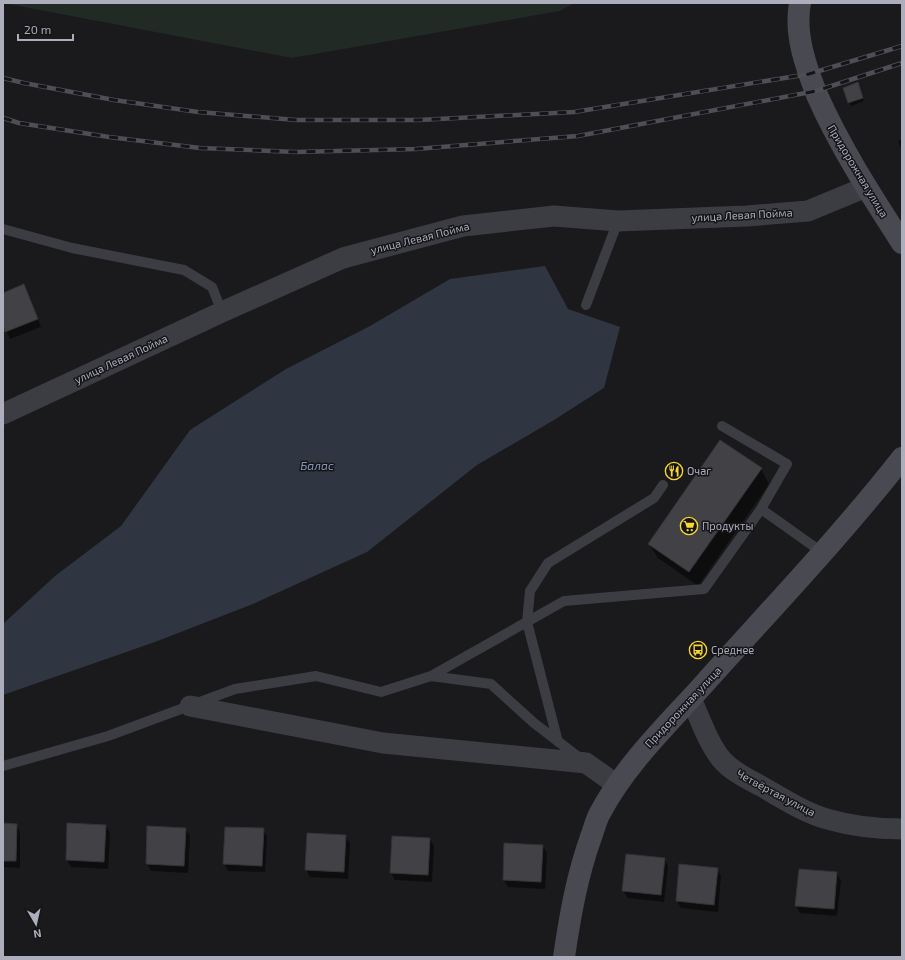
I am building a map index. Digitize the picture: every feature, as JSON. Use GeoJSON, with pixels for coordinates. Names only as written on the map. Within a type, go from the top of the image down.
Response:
{"type":"FeatureCollection","features":[{"type":"Feature","properties":{"kind":"main road","name":"Придорожная улица"},"geometry":{"type":"LineString","coordinates":[[800,3],[798,11],[799,36],[811,80],[827,118],[866,187],[902,243]]}},
{"type":"Feature","properties":{"kind":"main road","name":"Придорожная улица"},"geometry":{"type":"LineString","coordinates":[[564,957],[576,889],[586,850],[599,814],[616,785],[641,752],[823,554],[902,458]]}},
{"type":"Feature","properties":{"kind":"street","name":"улица Левая Пойма"},"geometry":{"type":"LineString","coordinates":[[3,414],[222,312],[343,258],[463,226],[554,216],[618,221],[808,212],[866,187]]}},
{"type":"Feature","properties":{"kind":"street","name":"Четвёртая улица"},"geometry":{"type":"LineString","coordinates":[[691,699],[715,751],[723,762],[737,772],[800,808],[825,819],[856,826],[902,829]]}},
{"type":"Feature","properties":{"kind":"street"},"geometry":{"type":"LineString","coordinates":[[190,706],[383,743],[586,762],[616,785]]}},
{"type":"Feature","properties":{"kind":"lane"},"geometry":{"type":"LineString","coordinates":[[586,305],[618,221]]}},
{"type":"Feature","properties":{"kind":"lane"},"geometry":{"type":"LineString","coordinates":[[3,229],[72,248],[184,270],[212,287],[222,312]]}},
{"type":"Feature","properties":{"kind":"lane"},"geometry":{"type":"LineString","coordinates":[[3,766],[108,736],[236,689],[316,676],[380,692],[431,676],[564,601],[704,588],[761,509],[787,464],[722,426]]}},
{"type":"Feature","properties":{"kind":"lane"},"geometry":{"type":"LineString","coordinates":[[558,742],[527,622],[530,591],[548,563],[654,498],[663,485]]}},
{"type":"Feature","properties":{"kind":"lane"},"geometry":{"type":"LineString","coordinates":[[761,509],[823,554]]}},
{"type":"Feature","properties":{"kind":"lane"},"geometry":{"type":"LineString","coordinates":[[431,676],[491,684],[534,723],[586,762]]}},
{"type":"Feature","properties":{"kind":"shaded area"},"geometry":{"type":"Polygon","coordinates":[[[3,3],[574,3],[560,11],[292,58],[3,3]]]}},
{"type":"Feature","properties":{"kind":"water","name":"Балас"},"geometry":{"type":"Polygon","coordinates":[[[545,266],[568,309],[620,327],[604,388],[554,420],[477,465],[367,552],[253,604],[155,642],[3,695],[3,624],[55,576],[121,526],[190,430],[286,369],[370,326],[450,279],[545,266]]]}},
{"type":"Feature","properties":{"kind":"building"},"geometry":{"type":"Polygon","coordinates":[[[858,82],[863,98],[848,103],[843,88],[858,82]]]}},
{"type":"Feature","properties":{"kind":"building"},"geometry":{"type":"Polygon","coordinates":[[[24,284],[38,319],[5,332],[3,326],[3,293],[24,284]]]}},
{"type":"Feature","properties":{"kind":"building"},"geometry":{"type":"Polygon","coordinates":[[[720,440],[762,468],[689,572],[648,544],[720,440]]]}},
{"type":"Feature","properties":{"kind":"building"},"geometry":{"type":"Polygon","coordinates":[[[3,823],[17,824],[16,861],[3,861],[3,823]]]}},
{"type":"Feature","properties":{"kind":"building"},"geometry":{"type":"Polygon","coordinates":[[[67,823],[106,825],[104,862],[66,860],[67,823]]]}},
{"type":"Feature","properties":{"kind":"building"},"geometry":{"type":"Polygon","coordinates":[[[147,826],[186,828],[184,866],[146,864],[147,826]]]}},
{"type":"Feature","properties":{"kind":"building"},"geometry":{"type":"Polygon","coordinates":[[[225,827],[264,828],[262,866],[223,864],[225,827]]]}},
{"type":"Feature","properties":{"kind":"building"},"geometry":{"type":"Polygon","coordinates":[[[307,833],[346,835],[344,872],[305,870],[307,833]]]}},
{"type":"Feature","properties":{"kind":"building"},"geometry":{"type":"Polygon","coordinates":[[[392,836],[430,838],[428,875],[390,873],[392,836]]]}},
{"type":"Feature","properties":{"kind":"building"},"geometry":{"type":"Polygon","coordinates":[[[504,843],[543,845],[541,882],[503,880],[504,843]]]}},
{"type":"Feature","properties":{"kind":"building"},"geometry":{"type":"Polygon","coordinates":[[[626,854],[665,858],[661,895],[622,891],[626,854]]]}},
{"type":"Feature","properties":{"kind":"building"},"geometry":{"type":"Polygon","coordinates":[[[679,864],[718,868],[714,905],[676,901],[679,864]]]}},
{"type":"Feature","properties":{"kind":"building"},"geometry":{"type":"Polygon","coordinates":[[[799,869],[837,872],[834,909],[795,906],[799,869]]]}},
{"type":"Feature","properties":{"kind":"railway"},"geometry":{"type":"LineString","coordinates":[[3,78],[114,100],[198,112],[296,120],[419,120],[574,112],[809,74],[902,46]]}},
{"type":"Feature","properties":{"kind":"railway"},"geometry":{"type":"LineString","coordinates":[[3,118],[19,123],[109,137],[200,148],[296,152],[416,149],[578,136],[816,91],[902,63]]}},
{"type":"Feature","properties":{"kind":"place","name":"Очаг"},"geometry":{"type":"Point","coordinates":[674,471]}},
{"type":"Feature","properties":{"kind":"place","name":"Продукты"},"geometry":{"type":"Point","coordinates":[689,526]}},
{"type":"Feature","properties":{"kind":"place","name":"Среднее"},"geometry":{"type":"Point","coordinates":[698,650]}}]}
